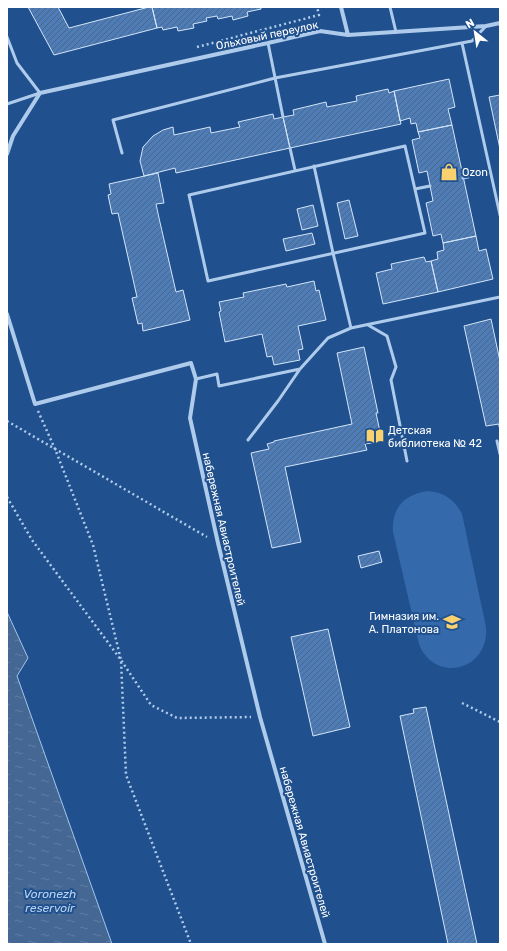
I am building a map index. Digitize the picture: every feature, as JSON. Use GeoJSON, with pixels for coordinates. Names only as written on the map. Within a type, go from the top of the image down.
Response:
{"type":"FeatureCollection","features":[{"type":"Feature","properties":{"kind":"street"},"geometry":{"type":"LineString","coordinates":[[341,7],[348,35]]}},
{"type":"Feature","properties":{"kind":"street","name":"Ольховый переулок"},"geometry":{"type":"LineString","coordinates":[[40,93],[268,44],[320,31],[348,35],[486,26],[500,22]]}},
{"type":"Feature","properties":{"kind":"street"},"geometry":{"type":"LineString","coordinates":[[7,154],[13,136],[40,93]]}},
{"type":"Feature","properties":{"kind":"street"},"geometry":{"type":"LineString","coordinates":[[7,314],[35,404],[191,363],[196,379]]}},
{"type":"Feature","properties":{"kind":"street","name":"набережная Авиастроителей"},"geometry":{"type":"LineString","coordinates":[[196,379],[190,418],[218,543],[260,717],[325,944]]}},
{"type":"Feature","properties":{"kind":"lane"},"geometry":{"type":"LineString","coordinates":[[390,7],[396,32]]}},
{"type":"Feature","properties":{"kind":"lane"},"geometry":{"type":"LineString","coordinates":[[122,153],[113,120],[275,78],[472,41],[486,26]]}},
{"type":"Feature","properties":{"kind":"lane"},"geometry":{"type":"LineString","coordinates":[[7,37],[17,63],[40,93],[7,104]]}},
{"type":"Feature","properties":{"kind":"lane"},"geometry":{"type":"LineString","coordinates":[[462,43],[500,215]]}},
{"type":"Feature","properties":{"kind":"lane"},"geometry":{"type":"LineString","coordinates":[[268,44],[283,117]]}},
{"type":"Feature","properties":{"kind":"lane"},"geometry":{"type":"LineString","coordinates":[[405,146],[425,232],[208,281],[189,195],[314,166],[405,146]]}},
{"type":"Feature","properties":{"kind":"lane"},"geometry":{"type":"LineString","coordinates":[[290,148],[295,170]]}},
{"type":"Feature","properties":{"kind":"lane"},"geometry":{"type":"LineString","coordinates":[[314,166],[351,328]]}},
{"type":"Feature","properties":{"kind":"lane"},"geometry":{"type":"LineString","coordinates":[[463,178],[490,172]]}},
{"type":"Feature","properties":{"kind":"lane"},"geometry":{"type":"LineString","coordinates":[[415,189],[430,186]]}},
{"type":"Feature","properties":{"kind":"lane"},"geometry":{"type":"LineString","coordinates":[[248,440],[278,401],[300,368],[328,338],[351,328],[500,297]]}},
{"type":"Feature","properties":{"kind":"lane"},"geometry":{"type":"LineString","coordinates":[[368,325],[388,336],[396,367],[391,380],[407,461]]}},
{"type":"Feature","properties":{"kind":"lane"},"geometry":{"type":"LineString","coordinates":[[196,379],[217,374],[219,386],[300,368]]}},
{"type":"Feature","properties":{"kind":"lane"},"geometry":{"type":"LineString","coordinates":[[497,441],[500,454]]}},
{"type":"Feature","properties":{"kind":"path"},"geometry":{"type":"LineString","coordinates":[[196,48],[319,15],[317,7]]}},
{"type":"Feature","properties":{"kind":"path"},"geometry":{"type":"LineString","coordinates":[[35,404],[55,449],[93,545],[121,660],[126,775],[191,944]]}},
{"type":"Feature","properties":{"kind":"path"},"geometry":{"type":"LineString","coordinates":[[7,421],[218,543]]}},
{"type":"Feature","properties":{"kind":"path"},"geometry":{"type":"LineString","coordinates":[[7,497],[32,540],[121,660],[151,705],[177,718],[260,717]]}},
{"type":"Feature","properties":{"kind":"path"},"geometry":{"type":"LineString","coordinates":[[462,703],[500,722]]}},
{"type":"Feature","properties":{"kind":"shaded area"},"geometry":{"type":"Polygon","coordinates":[[[428,491],[444,495],[456,504],[462,514],[486,627],[486,635],[482,650],[472,662],[458,667],[446,668],[434,663],[423,652],[419,644],[393,532],[394,516],[401,504],[413,495],[428,491]]]}},
{"type":"Feature","properties":{"kind":"water","name":"Voronezh reservoir"},"geometry":{"type":"Polygon","coordinates":[[[7,612],[28,658],[17,676],[112,944],[7,944],[7,612]]]}},
{"type":"Feature","properties":{"kind":"building"},"geometry":{"type":"Polygon","coordinates":[[[28,7],[58,7],[69,28],[152,7],[157,28],[54,55],[28,7]]]}},
{"type":"Feature","properties":{"kind":"building"},"geometry":{"type":"Polygon","coordinates":[[[152,7],[261,7],[261,9],[247,12],[248,16],[233,20],[232,16],[218,19],[217,16],[206,18],[207,21],[193,24],[194,28],[178,31],[177,27],[163,30],[162,27],[157,28],[152,7]]]}},
{"type":"Feature","properties":{"kind":"building"},"geometry":{"type":"Polygon","coordinates":[[[449,79],[455,107],[448,109],[452,125],[418,132],[416,123],[411,124],[410,118],[400,121],[394,91],[449,79]]]}},
{"type":"Feature","properties":{"kind":"building"},"geometry":{"type":"Polygon","coordinates":[[[388,89],[389,93],[394,91],[401,124],[290,148],[283,117],[294,115],[293,110],[326,102],[327,107],[357,101],[356,96],[388,89]]]}},
{"type":"Feature","properties":{"kind":"building"},"geometry":{"type":"Polygon","coordinates":[[[500,95],[500,149],[489,97],[500,95]]]}},
{"type":"Feature","properties":{"kind":"building"},"geometry":{"type":"Polygon","coordinates":[[[273,114],[274,119],[283,117],[290,148],[176,173],[175,168],[144,176],[140,161],[143,147],[153,136],[163,130],[173,127],[174,135],[210,127],[211,133],[240,127],[238,122],[273,114]]]}},
{"type":"Feature","properties":{"kind":"building"},"geometry":{"type":"Polygon","coordinates":[[[452,125],[476,236],[443,243],[441,234],[433,236],[426,203],[433,201],[427,171],[419,173],[412,140],[420,138],[418,132],[452,125]]]}},
{"type":"Feature","properties":{"kind":"building"},"geometry":{"type":"Polygon","coordinates":[[[158,173],[164,203],[156,204],[159,218],[176,292],[183,290],[190,320],[143,331],[142,323],[138,324],[132,298],[137,297],[118,213],[112,214],[108,195],[111,194],[109,184],[158,173]]]}},
{"type":"Feature","properties":{"kind":"building"},"geometry":{"type":"Polygon","coordinates":[[[349,200],[358,236],[345,239],[337,203],[349,200]]]}},
{"type":"Feature","properties":{"kind":"building"},"geometry":{"type":"Polygon","coordinates":[[[313,205],[318,226],[302,230],[297,209],[313,205]]]}},
{"type":"Feature","properties":{"kind":"building"},"geometry":{"type":"Polygon","coordinates":[[[312,233],[315,244],[286,251],[283,239],[312,233]]]}},
{"type":"Feature","properties":{"kind":"building"},"geometry":{"type":"Polygon","coordinates":[[[476,236],[479,251],[486,249],[493,279],[438,292],[431,261],[438,259],[437,252],[444,250],[443,243],[476,236]]]}},
{"type":"Feature","properties":{"kind":"building"},"geometry":{"type":"Polygon","coordinates":[[[424,257],[426,262],[431,261],[438,292],[383,304],[376,273],[392,269],[391,264],[424,257]]]}},
{"type":"Feature","properties":{"kind":"building"},"geometry":{"type":"Polygon","coordinates":[[[314,281],[316,291],[319,290],[326,320],[298,326],[303,349],[298,350],[300,360],[274,365],[272,356],[267,357],[262,334],[225,342],[219,312],[221,311],[219,302],[244,297],[243,293],[286,284],[287,287],[314,281]]]}},
{"type":"Feature","properties":{"kind":"building"},"geometry":{"type":"Polygon","coordinates":[[[491,319],[500,361],[500,427],[499,424],[486,426],[464,326],[491,319]]]}},
{"type":"Feature","properties":{"kind":"building"},"geometry":{"type":"Polygon","coordinates":[[[364,347],[378,413],[376,413],[382,441],[365,444],[367,450],[285,467],[301,542],[272,548],[251,453],[269,449],[267,444],[274,441],[352,424],[337,353],[364,347]]]}},
{"type":"Feature","properties":{"kind":"building"},"geometry":{"type":"Polygon","coordinates":[[[379,551],[382,562],[361,568],[358,556],[379,551]]]}},
{"type":"Feature","properties":{"kind":"building"},"geometry":{"type":"Polygon","coordinates":[[[328,629],[350,727],[313,736],[291,637],[328,629]]]}},
{"type":"Feature","properties":{"kind":"building"},"geometry":{"type":"Polygon","coordinates":[[[426,707],[477,944],[448,944],[400,716],[414,713],[413,709],[426,707]]]}},
{"type":"Feature","properties":{"kind":"place","name":"Ozon"},"geometry":{"type":"Point","coordinates":[449,172]}},
{"type":"Feature","properties":{"kind":"place","name":"Детская библиотека № 42"},"geometry":{"type":"Point","coordinates":[375,436]}},
{"type":"Feature","properties":{"kind":"place","name":"Гимназия им. А. Платонова"},"geometry":{"type":"Point","coordinates":[452,622]}}]}
